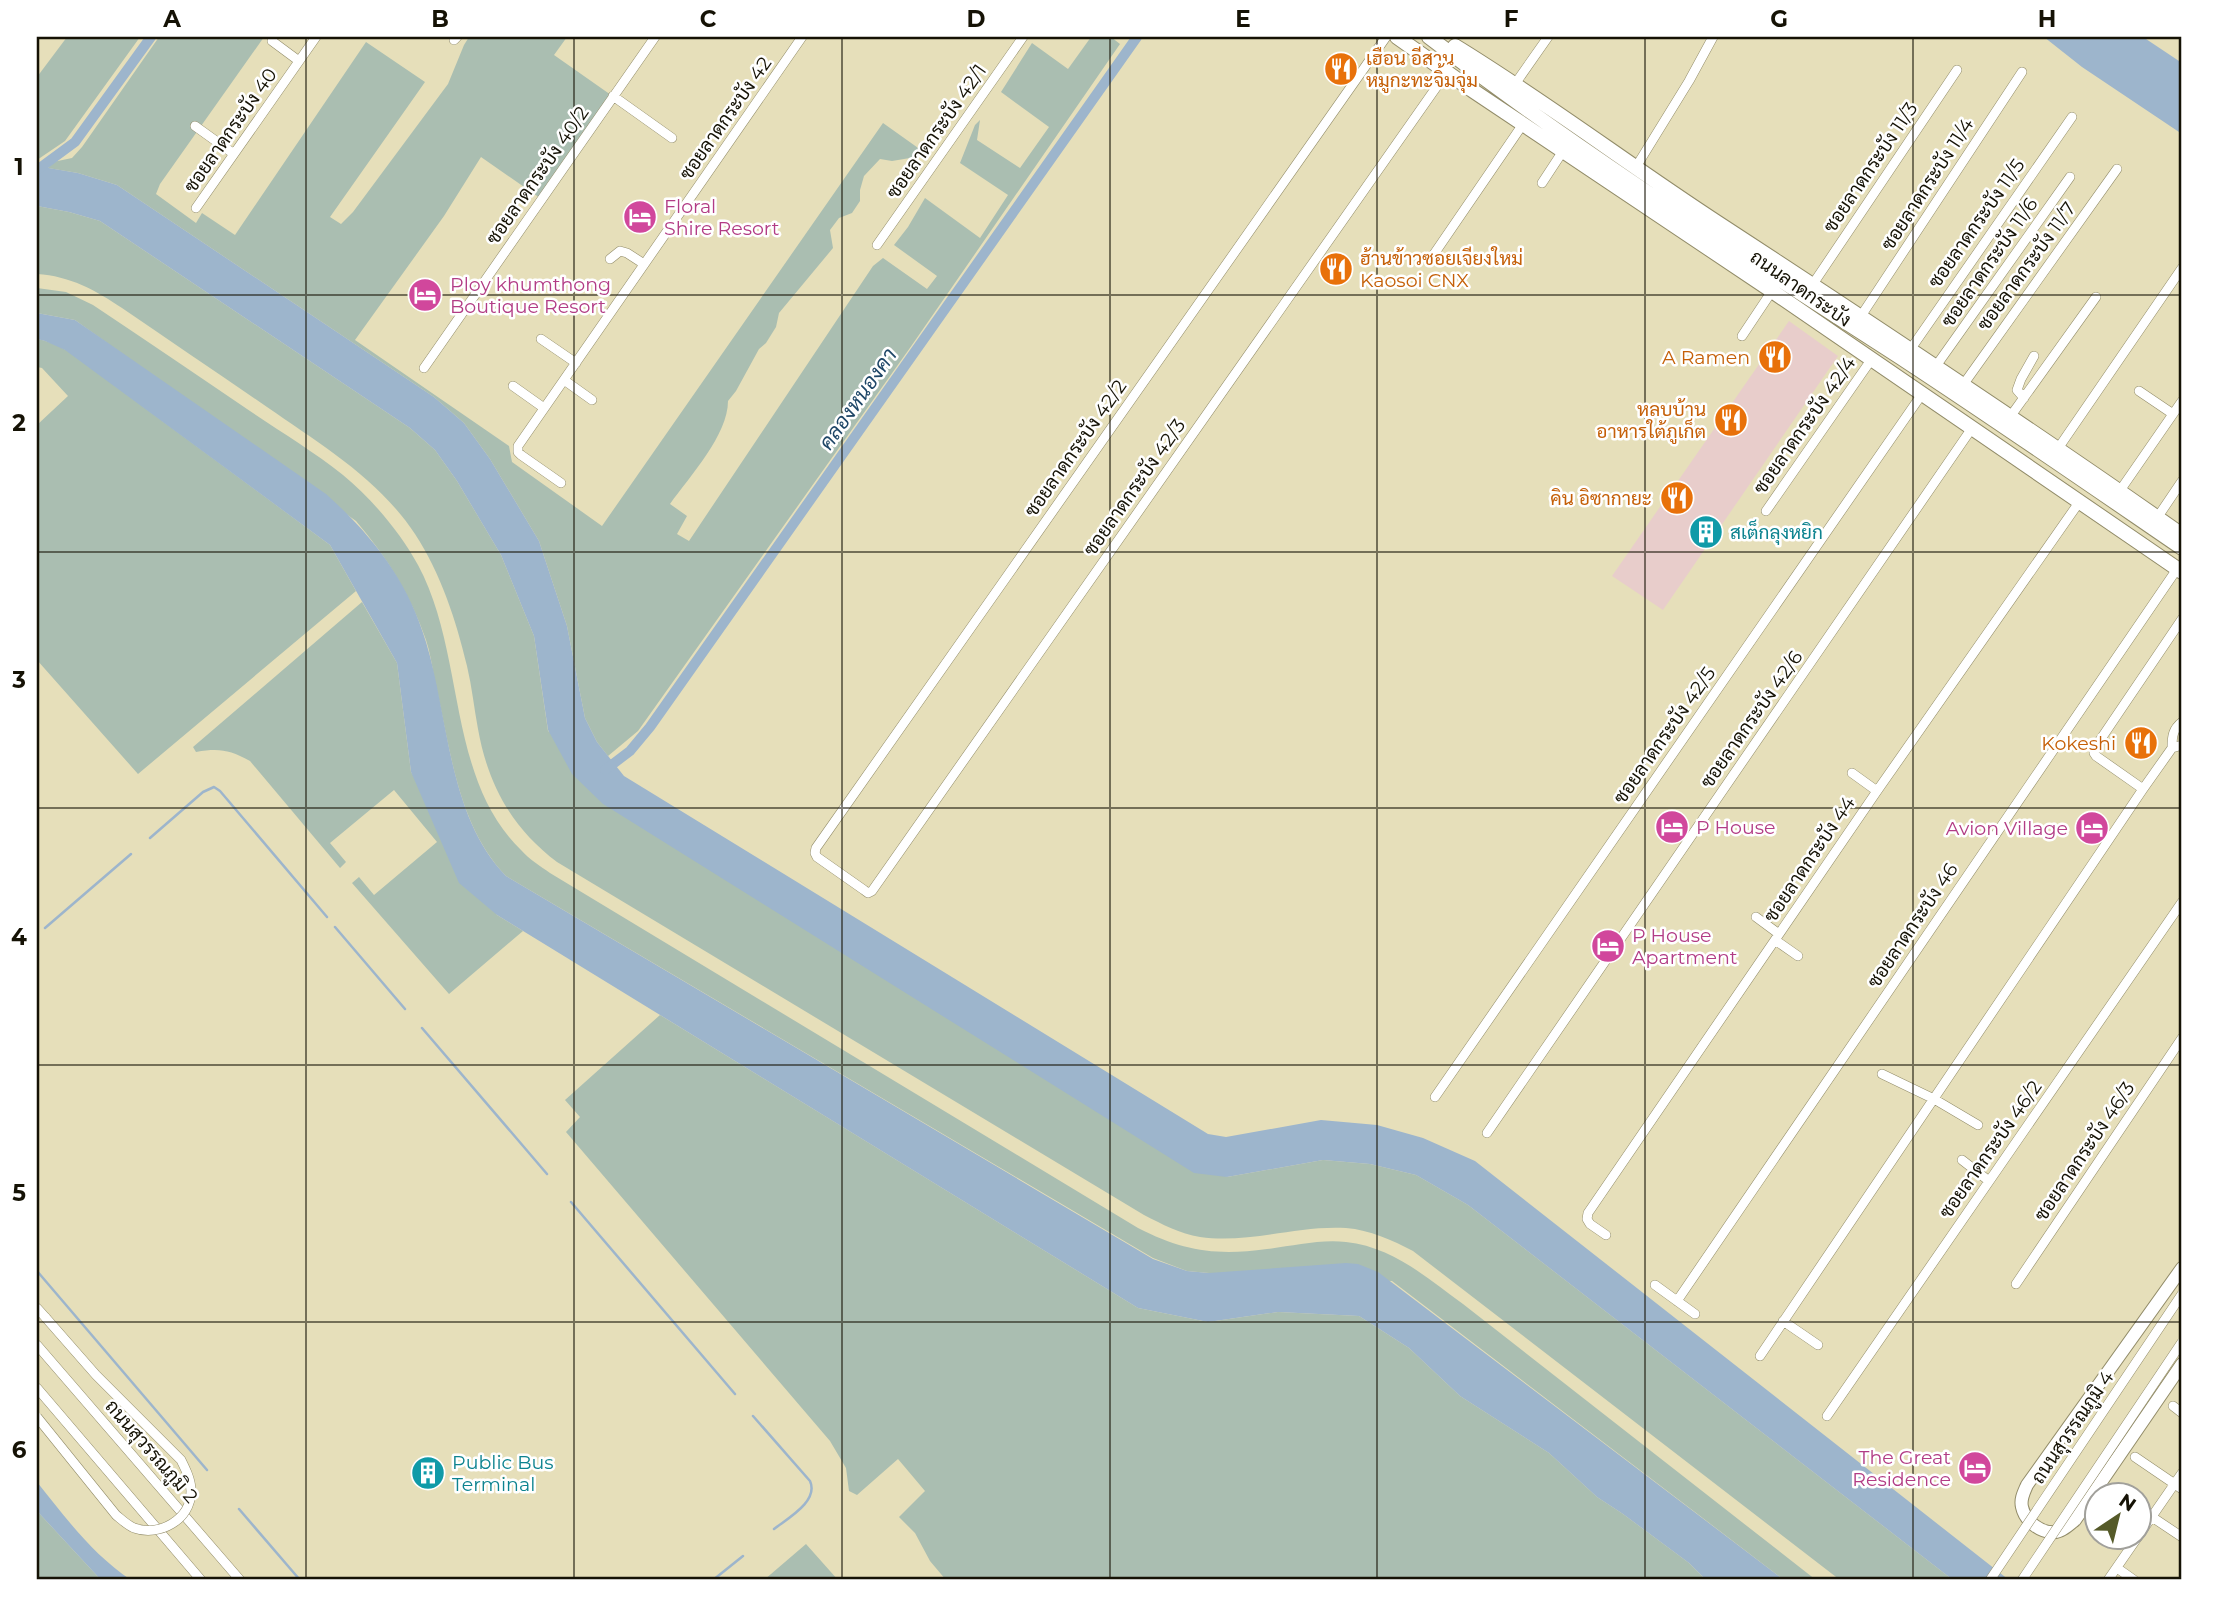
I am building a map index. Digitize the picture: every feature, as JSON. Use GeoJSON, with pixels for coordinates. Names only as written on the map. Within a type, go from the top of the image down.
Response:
{"type":"FeatureCollection","features":[{"type":"Feature","properties":{"kind":"main road","name":"ถนนลาดกระบัง"},"geometry":{"type":"LineString","coordinates":[[1397,37],[1972,429],[2180,567]]}},
{"type":"Feature","properties":{"kind":"main road"},"geometry":{"type":"LineString","coordinates":[[1429,37],[1507,95],[1791,289],[1907,362],[2182,548]]}},
{"type":"Feature","properties":{"kind":"main road","name":"ถนนลาดกระบัง"},"geometry":{"type":"LineString","coordinates":[[1439,37],[1515,84],[1936,366],[2182,536]]}},
{"type":"Feature","properties":{"kind":"main road"},"geometry":{"type":"LineString","coordinates":[[1791,304],[1828,319],[1924,381],[2072,483],[2180,567]]}},
{"type":"Feature","properties":{"kind":"street","name":"ซอยลาดกระบัง 40"},"geometry":{"type":"LineString","coordinates":[[196,208],[316,37]]}},
{"type":"Feature","properties":{"kind":"street","name":"ซอยลาดกระบัง 40/2"},"geometry":{"type":"LineString","coordinates":[[424,368],[655,37]]}},
{"type":"Feature","properties":{"kind":"street","name":"ซอยลาดกระบัง 42"},"geometry":{"type":"LineString","coordinates":[[561,482],[518,452],[518,446],[802,37]]}},
{"type":"Feature","properties":{"kind":"street","name":"ซอยลาดกระบัง 42/1"},"geometry":{"type":"LineString","coordinates":[[877,245],[1023,37]]}},
{"type":"Feature","properties":{"kind":"street","name":"ซอยลาดกระบัง 42/2"},"geometry":{"type":"LineString","coordinates":[[841,873],[817,857],[816,848],[1386,37]]}},
{"type":"Feature","properties":{"kind":"street"},"geometry":{"type":"LineString","coordinates":[[1515,84],[1548,37]]}},
{"type":"Feature","properties":{"kind":"street"},"geometry":{"type":"LineString","coordinates":[[1636,167],[1713,37]]}},
{"type":"Feature","properties":{"kind":"street"},"geometry":{"type":"LineString","coordinates":[[272,41],[299,61]]}},
{"type":"Feature","properties":{"kind":"street","name":"ซอยลาดกระบัง 11/3"},"geometry":{"type":"LineString","coordinates":[[1813,284],[1956,70]]}},
{"type":"Feature","properties":{"kind":"street","name":"ซอยลาดกระบัง 42/3"},"geometry":{"type":"LineString","coordinates":[[841,873],[864,890],[872,891],[1447,72]]}},
{"type":"Feature","properties":{"kind":"street","name":"ซอยลาดกระบัง 11/4"},"geometry":{"type":"LineString","coordinates":[[1861,316],[2022,72]]}},
{"type":"Feature","properties":{"kind":"street"},"geometry":{"type":"LineString","coordinates":[[613,96],[672,138]]}},
{"type":"Feature","properties":{"kind":"street","name":"ซอยลาดกระบัง 11/5"},"geometry":{"type":"LineString","coordinates":[[1910,350],[2072,117]]}},
{"type":"Feature","properties":{"kind":"street"},"geometry":{"type":"LineString","coordinates":[[1434,254],[1523,124]]}},
{"type":"Feature","properties":{"kind":"street"},"geometry":{"type":"LineString","coordinates":[[195,126],[234,153]]}},
{"type":"Feature","properties":{"kind":"street"},"geometry":{"type":"LineString","coordinates":[[1542,183],[1563,151]]}},
{"type":"Feature","properties":{"kind":"street","name":"ซอยลาดกระบัง 11/7"},"geometry":{"type":"LineString","coordinates":[[1963,385],[2117,169]]}},
{"type":"Feature","properties":{"kind":"street","name":"ซอยลาดกระบัง 11/6"},"geometry":{"type":"LineString","coordinates":[[1936,366],[2070,177]]}},
{"type":"Feature","properties":{"kind":"street"},"geometry":{"type":"LineString","coordinates":[[610,259],[620,251],[644,264]]}},
{"type":"Feature","properties":{"kind":"street"},"geometry":{"type":"LineString","coordinates":[[2057,450],[2182,268]]}},
{"type":"Feature","properties":{"kind":"street"},"geometry":{"type":"LineString","coordinates":[[1742,336],[1772,291]]}},
{"type":"Feature","properties":{"kind":"street"},"geometry":{"type":"LineString","coordinates":[[2010,417],[2096,297]]}},
{"type":"Feature","properties":{"kind":"street"},"geometry":{"type":"LineString","coordinates":[[541,339],[576,363]]}},
{"type":"Feature","properties":{"kind":"street"},"geometry":{"type":"LineString","coordinates":[[2024,398],[2017,390],[2034,356]]}},
{"type":"Feature","properties":{"kind":"street","name":"ซอยลาดกระบัง 42/4"},"geometry":{"type":"LineString","coordinates":[[1766,510],[1871,360]]}},
{"type":"Feature","properties":{"kind":"street"},"geometry":{"type":"LineString","coordinates":[[564,380],[592,400]]}},
{"type":"Feature","properties":{"kind":"street"},"geometry":{"type":"LineString","coordinates":[[513,386],[544,408]]}},
{"type":"Feature","properties":{"kind":"street"},"geometry":{"type":"LineString","coordinates":[[2139,391],[2173,414]]}},
{"type":"Feature","properties":{"kind":"street","name":"ซอยลาดกระบัง 42/5"},"geometry":{"type":"LineString","coordinates":[[1435,1097],[1922,394]]}},
{"type":"Feature","properties":{"kind":"street"},"geometry":{"type":"LineString","coordinates":[[2119,492],[2182,401]]}},
{"type":"Feature","properties":{"kind":"street","name":"ซอยลาดกระบัง 42/6"},"geometry":{"type":"LineString","coordinates":[[1487,1133],[1972,429]]}},
{"type":"Feature","properties":{"kind":"street"},"geometry":{"type":"LineString","coordinates":[[2157,518],[2182,481]]}},
{"type":"Feature","properties":{"kind":"street","name":"ซอยลาดกระบัง 44"},"geometry":{"type":"LineString","coordinates":[[1606,1235],[1590,1224],[1587,1220],[1588,1213],[1877,791],[2080,501]]}},
{"type":"Feature","properties":{"kind":"street","name":"ซอยลาดกระบัง 46"},"geometry":{"type":"LineString","coordinates":[[1677,1300],[2180,567]]}},
{"type":"Feature","properties":{"kind":"street"},"geometry":{"type":"LineString","coordinates":[[2143,789],[2096,756],[2094,749],[2182,619]]}},
{"type":"Feature","properties":{"kind":"street"},"geometry":{"type":"LineString","coordinates":[[2172,748],[2175,727],[2182,722]]}},
{"type":"Feature","properties":{"kind":"street"},"geometry":{"type":"LineString","coordinates":[[1760,1356],[2143,789],[2172,748],[2182,744]]}},
{"type":"Feature","properties":{"kind":"street"},"geometry":{"type":"LineString","coordinates":[[1852,773],[1877,791]]}},
{"type":"Feature","properties":{"kind":"street","name":"ซอยลาดกระบัง 46/2"},"geometry":{"type":"LineString","coordinates":[[1827,1416],[2182,902]]}},
{"type":"Feature","properties":{"kind":"street"},"geometry":{"type":"LineString","coordinates":[[1756,918],[1798,956]]}},
{"type":"Feature","properties":{"kind":"street","name":"ซอยลาดกระบัง 46/3"},"geometry":{"type":"LineString","coordinates":[[2016,1284],[2182,1038]]}},
{"type":"Feature","properties":{"kind":"street"},"geometry":{"type":"LineString","coordinates":[[1882,1074],[1934,1098],[1978,1125]]}},
{"type":"Feature","properties":{"kind":"street"},"geometry":{"type":"LineString","coordinates":[[1962,1160],[1989,1181]]}},
{"type":"Feature","properties":{"kind":"street"},"geometry":{"type":"LineString","coordinates":[[2182,1268],[2027,1485],[2022,1496],[2022,1507],[2034,1526],[2044,1531],[2056,1532],[2075,1520],[2182,1364]]}},
{"type":"Feature","properties":{"kind":"street"},"geometry":{"type":"LineString","coordinates":[[1655,1285],[1695,1314]]}},
{"type":"Feature","properties":{"kind":"street","name":"ถนนสุวรรณภูมิ 4"},"geometry":{"type":"LineString","coordinates":[[1990,1580],[2182,1294]]}},
{"type":"Feature","properties":{"kind":"street"},"geometry":{"type":"LineString","coordinates":[[37,1308],[96,1375],[181,1460],[187,1471],[191,1493],[185,1511],[171,1525],[159,1530],[146,1531],[132,1527],[116,1515],[37,1417]]}},
{"type":"Feature","properties":{"kind":"street"},"geometry":{"type":"LineString","coordinates":[[1783,1321],[1818,1345]]}},
{"type":"Feature","properties":{"kind":"street"},"geometry":{"type":"LineString","coordinates":[[2022,1580],[2182,1342]]}},
{"type":"Feature","properties":{"kind":"street","name":"ถนนสุวรรณภูมิ 2"},"geometry":{"type":"LineString","coordinates":[[37,1345],[240,1580]]}},
{"type":"Feature","properties":{"kind":"street"},"geometry":{"type":"LineString","coordinates":[[37,1388],[201,1580]]}},
{"type":"Feature","properties":{"kind":"street"},"geometry":{"type":"LineString","coordinates":[[2173,1406],[2182,1413]]}},
{"type":"Feature","properties":{"kind":"street"},"geometry":{"type":"LineString","coordinates":[[2135,1457],[2178,1487]]}},
{"type":"Feature","properties":{"kind":"street"},"geometry":{"type":"LineString","coordinates":[[2182,1473],[2178,1487],[2152,1517],[2182,1537]]}},
{"type":"Feature","properties":{"kind":"street"},"geometry":{"type":"LineString","coordinates":[[2108,1580],[2130,1550]]}},
{"type":"Feature","properties":{"kind":"street"},"geometry":{"type":"LineString","coordinates":[[2117,1569],[2134,1580]]}},
{"type":"Feature","properties":{"kind":"shaded area"},"geometry":{"type":"Polygon","coordinates":[[[1789,321],[1838,356],[1663,610],[1612,576],[1789,321]]]}},
{"type":"Feature","properties":{"kind":"green space"},"geometry":{"type":"Polygon","coordinates":[[[67,37],[140,37],[65,141],[37,160],[37,77],[67,37]]]}},
{"type":"Feature","properties":{"kind":"green space"},"geometry":{"type":"Polygon","coordinates":[[[159,37],[264,37],[160,184],[156,194],[196,223],[202,213],[235,235],[366,42],[425,82],[330,217],[341,224],[353,212],[448,84],[469,37],[567,37],[554,55],[611,95],[540,198],[481,157],[444,216],[355,340],[509,446],[512,462],[602,526],[883,123],[928,155],[892,161],[880,159],[864,176],[860,201],[852,213],[839,218],[830,230],[833,248],[779,313],[776,327],[759,349],[728,401],[722,428],[715,441],[670,504],[687,516],[677,534],[689,541],[873,266],[883,258],[927,289],[937,276],[894,245],[925,198],[980,238],[1008,195],[960,163],[975,125],[980,120],[977,140],[1020,168],[1049,127],[1001,92],[1032,43],[1068,69],[1091,37],[1111,37],[1120,44],[912,345],[638,731],[608,756],[597,742],[585,718],[567,626],[539,541],[490,459],[464,423],[434,397],[117,185],[78,173],[48,168],[53,162],[72,158],[82,147],[159,37]]]}},
{"type":"Feature","properties":{"kind":"green space"},"geometry":{"type":"Polygon","coordinates":[[[37,206],[100,221],[410,428],[435,450],[457,481],[501,555],[534,636],[548,731],[1227,1177],[1323,1160],[1370,1164],[1416,1175],[1468,1205],[1953,1580],[1840,1580],[1413,1251],[1381,1236],[1346,1228],[1218,1238],[1193,1236],[1164,1225],[557,862],[527,835],[504,804],[496,787],[482,749],[469,674],[453,615],[433,565],[400,514],[347,463],[122,308],[82,285],[37,274],[37,206]]]}},
{"type":"Feature","properties":{"kind":"green space"},"geometry":{"type":"Polygon","coordinates":[[[37,288],[66,292],[93,305],[320,458],[354,484],[375,505],[411,553],[433,600],[444,637],[468,751],[480,787],[497,820],[521,850],[550,873],[1154,1236],[1185,1247],[1232,1252],[1316,1242],[1346,1242],[1379,1250],[1409,1265],[1463,1304],[1816,1580],[1784,1580],[1392,1281],[1187,1271],[1153,1258],[506,876],[489,855],[465,808],[451,756],[429,649],[420,624],[388,563],[356,521],[75,320],[37,313],[37,288]]]}},
{"type":"Feature","properties":{"kind":"green space"},"geometry":{"type":"Polygon","coordinates":[[[37,339],[57,345],[113,381],[111,383],[330,545],[356,591],[138,774],[37,660],[37,425],[68,396],[42,368],[37,367],[37,339]]]}},
{"type":"Feature","properties":{"kind":"green space"},"geometry":{"type":"Polygon","coordinates":[[[362,602],[397,663],[411,772],[497,915],[523,931],[449,994],[352,883],[359,877],[374,895],[437,842],[394,790],[330,843],[346,862],[340,868],[250,761],[224,751],[196,752],[193,747],[362,602]]]}},
{"type":"Feature","properties":{"kind":"green space"},"geometry":{"type":"Polygon","coordinates":[[[660,1015],[1138,1308],[1208,1322],[1278,1312],[1359,1316],[1409,1348],[1460,1396],[1549,1453],[1597,1497],[1689,1563],[1706,1580],[946,1580],[930,1561],[915,1533],[899,1517],[925,1491],[898,1459],[857,1495],[849,1491],[846,1468],[830,1441],[566,1132],[580,1117],[565,1100],[660,1015]]]}},
{"type":"Feature","properties":{"kind":"green space"},"geometry":{"type":"Polygon","coordinates":[[[37,1511],[101,1580],[37,1580],[37,1511]]]}},
{"type":"Feature","properties":{"kind":"green space"},"geometry":{"type":"Polygon","coordinates":[[[806,1544],[838,1580],[764,1580],[806,1544]]]}},
{"type":"Feature","properties":{"kind":"water"},"geometry":{"type":"Polygon","coordinates":[[[2044,37],[2143,37],[2182,63],[2182,134],[2082,67],[2044,37]]]}},
{"type":"Feature","properties":{"kind":"water"},"geometry":{"type":"Polygon","coordinates":[[[37,166],[78,173],[117,185],[434,397],[464,423],[490,459],[539,541],[567,626],[585,718],[597,742],[624,776],[1208,1134],[1226,1137],[1321,1120],[1377,1125],[1423,1138],[1475,1161],[2009,1580],[1953,1580],[1468,1205],[1416,1175],[1370,1164],[1323,1160],[1227,1177],[1194,1173],[603,804],[572,774],[548,730],[534,636],[501,555],[457,481],[435,450],[410,428],[100,221],[37,206],[37,166]]]}},
{"type":"Feature","properties":{"kind":"water"},"geometry":{"type":"Polygon","coordinates":[[[37,313],[75,320],[326,494],[374,543],[399,579],[426,642],[453,765],[472,825],[487,852],[506,876],[1153,1259],[1187,1271],[1209,1273],[1346,1263],[1358,1264],[1378,1272],[1784,1580],[1706,1580],[1689,1563],[1597,1497],[1549,1453],[1460,1396],[1409,1348],[1359,1316],[1278,1312],[1208,1322],[1138,1308],[497,915],[459,883],[411,772],[397,663],[330,545],[65,350],[37,339],[37,313]]]}},
{"type":"Feature","properties":{"kind":"water"},"geometry":{"type":"Polygon","coordinates":[[[37,1482],[92,1547],[131,1580],[101,1580],[37,1511],[37,1482]]]}},
{"type":"Feature","properties":{"kind":"waterway"},"geometry":{"type":"LineString","coordinates":[[37,170],[75,142],[151,37]]}},
{"type":"Feature","properties":{"kind":"waterway","name":"คลองหนองคา"},"geometry":{"type":"LineString","coordinates":[[605,770],[630,751],[650,727],[1137,37]]}},
{"type":"Feature","properties":{"kind":"waterway"},"geometry":{"type":"LineString","coordinates":[[150,838],[203,792],[214,787],[327,917]]}},
{"type":"Feature","properties":{"kind":"waterway"},"geometry":{"type":"LineString","coordinates":[[45,928],[131,854]]}},
{"type":"Feature","properties":{"kind":"waterway"},"geometry":{"type":"LineString","coordinates":[[335,927],[405,1009]]}},
{"type":"Feature","properties":{"kind":"waterway"},"geometry":{"type":"LineString","coordinates":[[422,1028],[547,1174]]}},
{"type":"Feature","properties":{"kind":"waterway"},"geometry":{"type":"LineString","coordinates":[[571,1202],[735,1394]]}},
{"type":"Feature","properties":{"kind":"waterway"},"geometry":{"type":"LineString","coordinates":[[37,1271],[207,1470]]}},
{"type":"Feature","properties":{"kind":"waterway"},"geometry":{"type":"LineString","coordinates":[[753,1416],[810,1481],[812,1488],[801,1508],[774,1529]]}},
{"type":"Feature","properties":{"kind":"waterway"},"geometry":{"type":"LineString","coordinates":[[239,1509],[300,1580]]}},
{"type":"Feature","properties":{"kind":"waterway"},"geometry":{"type":"LineString","coordinates":[[713,1580],[743,1556]]}},
{"type":"Feature","properties":{"kind":"place","name":"เฮือน อีสาน หมูกะทะจิ้มจุ่ม"},"geometry":{"type":"Point","coordinates":[1341,69]}},
{"type":"Feature","properties":{"kind":"place","name":"Floral Shire Resort"},"geometry":{"type":"Point","coordinates":[640,217]}},
{"type":"Feature","properties":{"kind":"place","name":"ฮ้านข้าวซอยเจียงใหม่ Kaosoi CNX"},"geometry":{"type":"Point","coordinates":[1336,269]}},
{"type":"Feature","properties":{"kind":"place","name":"Ploy khumthong Boutique Resort"},"geometry":{"type":"Point","coordinates":[425,295]}},
{"type":"Feature","properties":{"kind":"place","name":"A Ramen"},"geometry":{"type":"Point","coordinates":[1775,357]}},
{"type":"Feature","properties":{"kind":"place","name":"หลบบ้าน อาหารใต้ภูเก็ต"},"geometry":{"type":"Point","coordinates":[1731,420]}},
{"type":"Feature","properties":{"kind":"place","name":"คิน อิซากายะ"},"geometry":{"type":"Point","coordinates":[1677,498]}},
{"type":"Feature","properties":{"kind":"place","name":"สเต็กลุงหยิก"},"geometry":{"type":"Point","coordinates":[1706,532]}},
{"type":"Feature","properties":{"kind":"place","name":"Kokeshi"},"geometry":{"type":"Point","coordinates":[2141,743]}},
{"type":"Feature","properties":{"kind":"place","name":"P House"},"geometry":{"type":"Point","coordinates":[1672,827]}},
{"type":"Feature","properties":{"kind":"place","name":"Avion Village"},"geometry":{"type":"Point","coordinates":[2092,828]}},
{"type":"Feature","properties":{"kind":"place","name":"P House Apartment"},"geometry":{"type":"Point","coordinates":[1608,946]}},
{"type":"Feature","properties":{"kind":"place","name":"The Great Residence"},"geometry":{"type":"Point","coordinates":[1975,1468]}},
{"type":"Feature","properties":{"kind":"place","name":"Public Bus Terminal"},"geometry":{"type":"Point","coordinates":[428,1473]}}]}
